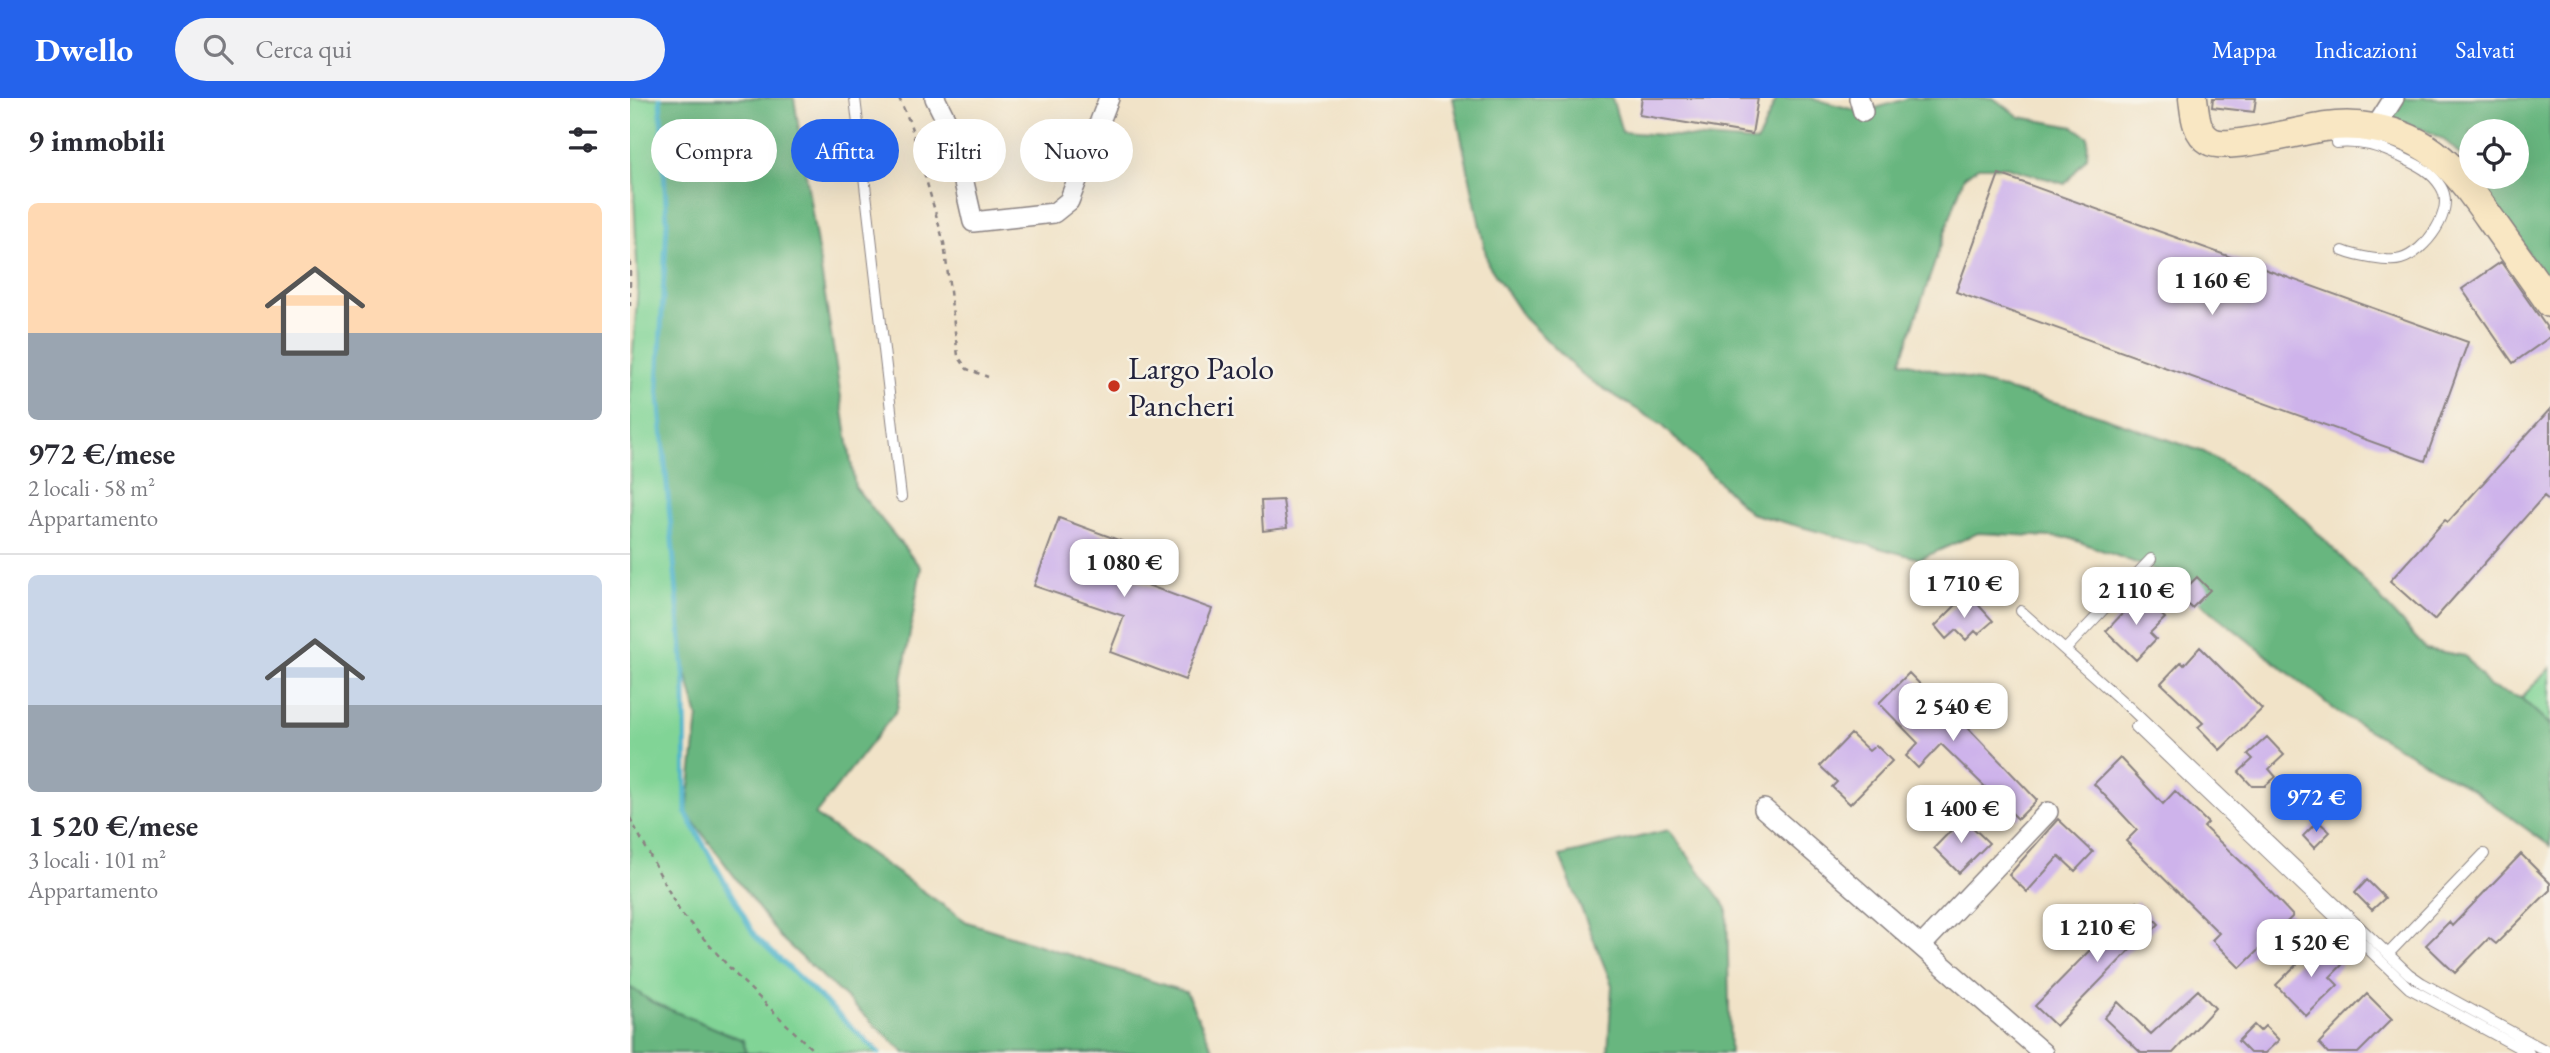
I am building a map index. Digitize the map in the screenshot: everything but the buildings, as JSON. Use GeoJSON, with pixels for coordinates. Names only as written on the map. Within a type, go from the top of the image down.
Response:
{"type":"FeatureCollection","features":[{"type":"Feature","properties":{"kind":"street"},"geometry":{"type":"LineString","coordinates":[[935,98],[953,134],[973,222],[1054,213],[1069,201],[1109,98]]}},
{"type":"Feature","properties":{"kind":"street"},"geometry":{"type":"LineString","coordinates":[[2375,128],[2394,98]]}},
{"type":"Feature","properties":{"kind":"street"},"geometry":{"type":"LineString","coordinates":[[2194,109],[2203,135],[2208,141],[2224,145],[2335,126],[2375,128],[2426,146],[2454,169],[2550,303]]}},
{"type":"Feature","properties":{"kind":"street"},"geometry":{"type":"LineString","coordinates":[[1764,808],[2043,1053]]}},
{"type":"Feature","properties":{"kind":"street"},"geometry":{"type":"LineString","coordinates":[[1922,945],[2048,812]]}},
{"type":"Feature","properties":{"kind":"lane"},"geometry":{"type":"LineString","coordinates":[[855,98],[901,497]]}},
{"type":"Feature","properties":{"kind":"lane"},"geometry":{"type":"LineString","coordinates":[[2335,126],[2336,143],[2358,141],[2392,152],[2427,170],[2442,188],[2446,200],[2441,219],[2429,240],[2400,260],[2357,256],[2343,251]]}},
{"type":"Feature","properties":{"kind":"lane"},"geometry":{"type":"LineString","coordinates":[[2065,650],[2151,559]]}},
{"type":"Feature","properties":{"kind":"lane"},"geometry":{"type":"LineString","coordinates":[[2021,611],[2133,710],[2388,954],[2422,983],[2550,1053]]}},
{"type":"Feature","properties":{"kind":"lane"},"geometry":{"type":"LineString","coordinates":[[2136,727],[2409,988],[2529,1053]]}},
{"type":"Feature","properties":{"kind":"lane"},"geometry":{"type":"LineString","coordinates":[[2388,954],[2484,854]]}},
{"type":"Feature","properties":{"kind":"path"},"geometry":{"type":"LineString","coordinates":[[899,98],[910,123],[944,243],[958,356],[967,369],[988,377]]}},
{"type":"Feature","properties":{"kind":"path"},"geometry":{"type":"LineString","coordinates":[[630,261],[630,310]]}},
{"type":"Feature","properties":{"kind":"path"},"geometry":{"type":"LineString","coordinates":[[630,818],[680,912],[737,976],[817,1053]]}},
{"type":"Feature","properties":{"kind":"green space"},"geometry":{"type":"Polygon","coordinates":[[[630,98],[660,98],[661,119],[651,119],[651,182],[665,182],[667,222],[658,385],[683,661],[687,813],[755,936],[879,1053],[630,1053],[630,392],[638,286],[630,98]]]}},
{"type":"Feature","properties":{"kind":"green space"},"geometry":{"type":"Polygon","coordinates":[[[660,98],[794,98],[797,119],[791,119],[791,182],[807,182],[855,487],[921,568],[897,710],[815,815],[967,922],[1186,992],[1215,1053],[905,1053],[780,937],[687,813],[698,717],[683,661],[658,385],[667,222],[665,182],[777,182],[777,119],[661,119],[660,98]]]}},
{"type":"Feature","properties":{"kind":"green space"},"geometry":{"type":"Polygon","coordinates":[[[1453,98],[1612,98],[1622,132],[1757,142],[1777,98],[1810,98],[1863,112],[1909,98],[1993,98],[2020,117],[2074,127],[2088,137],[2087,157],[2065,184],[2007,167],[1978,167],[1964,177],[1901,361],[2083,410],[2204,452],[2292,507],[2426,649],[2465,656],[2490,687],[2521,698],[2550,725],[2550,846],[2476,792],[2339,713],[2163,573],[2069,538],[1978,533],[1920,559],[1750,513],[1662,425],[1585,377],[1524,318],[1488,264],[1453,98]]]}},
{"type":"Feature","properties":{"kind":"green space"},"geometry":{"type":"Polygon","coordinates":[[[2401,98],[2550,98],[2550,284],[2483,189],[2529,189],[2529,119],[2459,119],[2459,154],[2436,135],[2389,118],[2401,98]]]}},
{"type":"Feature","properties":{"kind":"green space"},"geometry":{"type":"Polygon","coordinates":[[[2550,668],[2550,725],[2521,698],[2550,668]]]}},
{"type":"Feature","properties":{"kind":"green space"},"geometry":{"type":"Polygon","coordinates":[[[1669,830],[1727,908],[1730,1053],[1608,1053],[1612,985],[1560,856],[1669,830]]]}},
{"type":"Feature","properties":{"kind":"green space"},"geometry":{"type":"Polygon","coordinates":[[[630,987],[652,1002],[743,1040],[746,1053],[630,1053],[630,987]]]}},
{"type":"Feature","properties":{"kind":"waterway"},"geometry":{"type":"LineString","coordinates":[[660,98],[667,222],[658,385],[685,683],[686,813],[755,936],[879,1053]]}},
{"type":"Feature","properties":{"kind":"place","name":"Largo Paolo Pancheri"},"geometry":{"type":"Point","coordinates":[1114,386]}}]}
